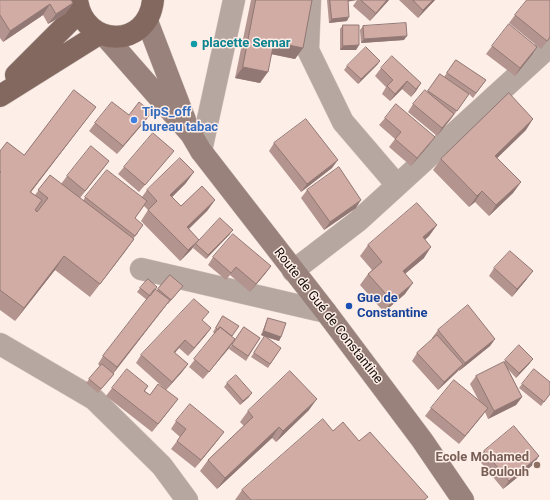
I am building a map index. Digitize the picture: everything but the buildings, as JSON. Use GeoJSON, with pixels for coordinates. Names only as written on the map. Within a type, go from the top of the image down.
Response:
{"type":"FeatureCollection","features":[{"type":"Feature","properties":{"kind":"main road"},"geometry":{"type":"LineString","coordinates":[[0,91],[78,6],[85,23],[102,35],[117,38],[128,35],[139,29],[147,21],[152,10],[153,0]]}},
{"type":"Feature","properties":{"kind":"main road","name":"Route de Gué de Constantine"},"geometry":{"type":"LineString","coordinates":[[147,21],[196,142]]}},
{"type":"Feature","properties":{"kind":"main road"},"geometry":{"type":"LineString","coordinates":[[0,96],[102,35]]}},
{"type":"Feature","properties":{"kind":"main road","name":"Route de Gué de Constantine"},"geometry":{"type":"LineString","coordinates":[[102,35],[196,142],[422,440],[463,500]]}},
{"type":"Feature","properties":{"kind":"street"},"geometry":{"type":"LineString","coordinates":[[196,142],[234,0]]}},
{"type":"Feature","properties":{"kind":"street"},"geometry":{"type":"LineString","coordinates":[[310,0],[308,50],[343,122],[397,185]]}},
{"type":"Feature","properties":{"kind":"street"},"geometry":{"type":"LineString","coordinates":[[293,271],[358,221],[550,46]]}},
{"type":"Feature","properties":{"kind":"street"},"geometry":{"type":"LineString","coordinates":[[141,269],[326,312]]}},
{"type":"Feature","properties":{"kind":"street"},"geometry":{"type":"LineString","coordinates":[[0,344],[94,399],[162,466],[187,500]]}},
{"type":"Feature","properties":{"kind":"place","name":"placette Semar"},"geometry":{"type":"Point","coordinates":[194,44]}},
{"type":"Feature","properties":{"kind":"place","name":"TipS_off bureau tabac"},"geometry":{"type":"Point","coordinates":[134,120]}},
{"type":"Feature","properties":{"kind":"place","name":"Gue de Constantine"},"geometry":{"type":"Point","coordinates":[349,306]}},
{"type":"Feature","properties":{"kind":"place","name":"Ecole Mohamed Boulouh"},"geometry":{"type":"Point","coordinates":[537,465]}}]}
